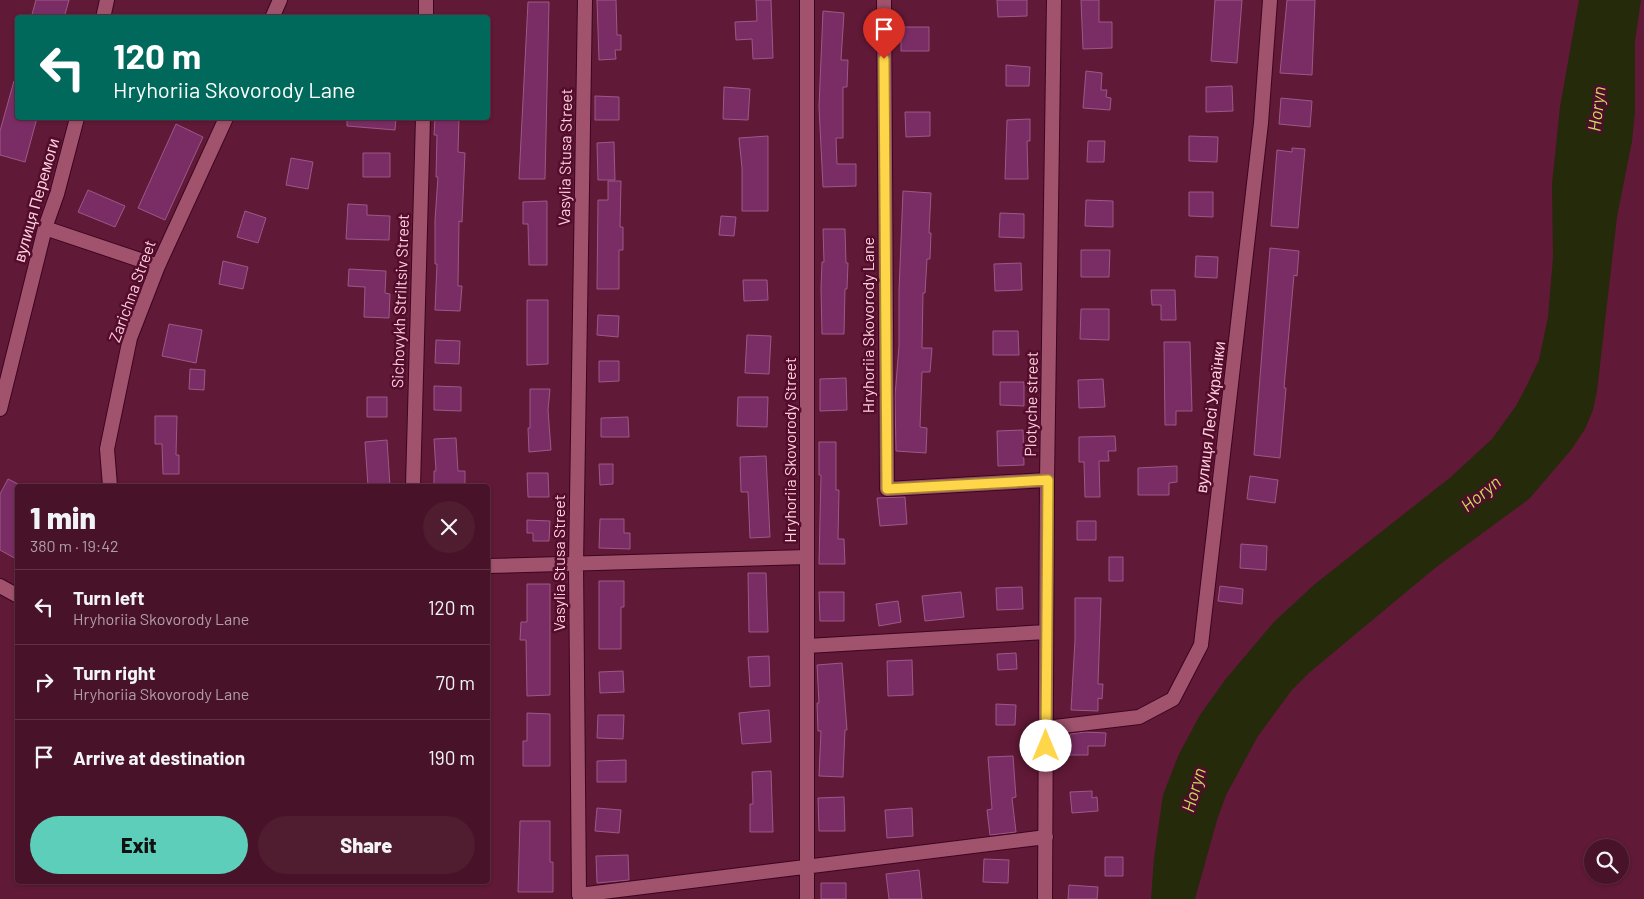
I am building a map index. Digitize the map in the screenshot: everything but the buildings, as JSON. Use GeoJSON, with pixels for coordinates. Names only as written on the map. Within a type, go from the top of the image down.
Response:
{"type":"FeatureCollection","features":[{"type":"Feature","properties":{"kind":"street"},"geometry":{"type":"LineString","coordinates":[[104,15],[108,0]]}},
{"type":"Feature","properties":{"kind":"street"},"geometry":{"type":"LineString","coordinates":[[273,15],[280,0]]}},
{"type":"Feature","properties":{"kind":"street"},"geometry":{"type":"LineString","coordinates":[[426,0],[426,15]]}},
{"type":"Feature","properties":{"kind":"street","name":"Vasylia Stusa Street"},"geometry":{"type":"LineString","coordinates":[[585,0],[576,564],[579,895],[641,893],[807,867],[1046,837]]}},
{"type":"Feature","properties":{"kind":"street","name":"Hryhoriia Skovorody Street"},"geometry":{"type":"LineString","coordinates":[[807,0],[807,899]]}},
{"type":"Feature","properties":{"kind":"street","name":"Hryhoriia Skovorody Lane"},"geometry":{"type":"LineString","coordinates":[[884,0],[887,489],[1048,480]]}},
{"type":"Feature","properties":{"kind":"street","name":"Plotyche street"},"geometry":{"type":"LineString","coordinates":[[1045,899],[1046,632],[1054,0]]}},
{"type":"Feature","properties":{"kind":"street","name":"вулиця Лесі Українки"},"geometry":{"type":"LineString","coordinates":[[1046,728],[1139,717],[1173,700],[1201,645],[1261,123],[1270,0]]}},
{"type":"Feature","properties":{"kind":"street","name":"вулиця Перемоги"},"geometry":{"type":"LineString","coordinates":[[0,408],[45,228],[57,194],[76,120]]}},
{"type":"Feature","properties":{"kind":"street","name":"Zarichna Street"},"geometry":{"type":"LineString","coordinates":[[110,484],[107,449],[130,338],[158,266],[225,120]]}},
{"type":"Feature","properties":{"kind":"street","name":"Sichovykh Striltsiv Street"},"geometry":{"type":"LineString","coordinates":[[413,484],[423,120]]}},
{"type":"Feature","properties":{"kind":"street"},"geometry":{"type":"LineString","coordinates":[[45,228],[158,266]]}},
{"type":"Feature","properties":{"kind":"street"},"geometry":{"type":"LineString","coordinates":[[490,566],[807,558]]}},
{"type":"Feature","properties":{"kind":"street"},"geometry":{"type":"LineString","coordinates":[[0,586],[15,594]]}},
{"type":"Feature","properties":{"kind":"street"},"geometry":{"type":"LineString","coordinates":[[807,646],[1046,632]]}},
{"type":"Feature","properties":{"kind":"water","name":"Horyn"},"geometry":{"type":"Polygon","coordinates":[[[1579,0],[1641,0],[1635,41],[1635,112],[1632,141],[1617,217],[1597,391],[1593,410],[1585,429],[1571,450],[1529,499],[1435,568],[1310,672],[1291,691],[1258,736],[1226,795],[1195,899],[1151,899],[1154,858],[1163,795],[1179,754],[1200,715],[1225,680],[1274,622],[1315,584],[1451,477],[1492,439],[1516,406],[1539,360],[1548,317],[1553,258],[1552,184],[1560,107],[1579,0]]]}},
{"type":"Feature","properties":{"kind":"route"},"geometry":{"type":"LineString","coordinates":[[884,59],[887,489],[1048,480],[1046,746]]}}]}
